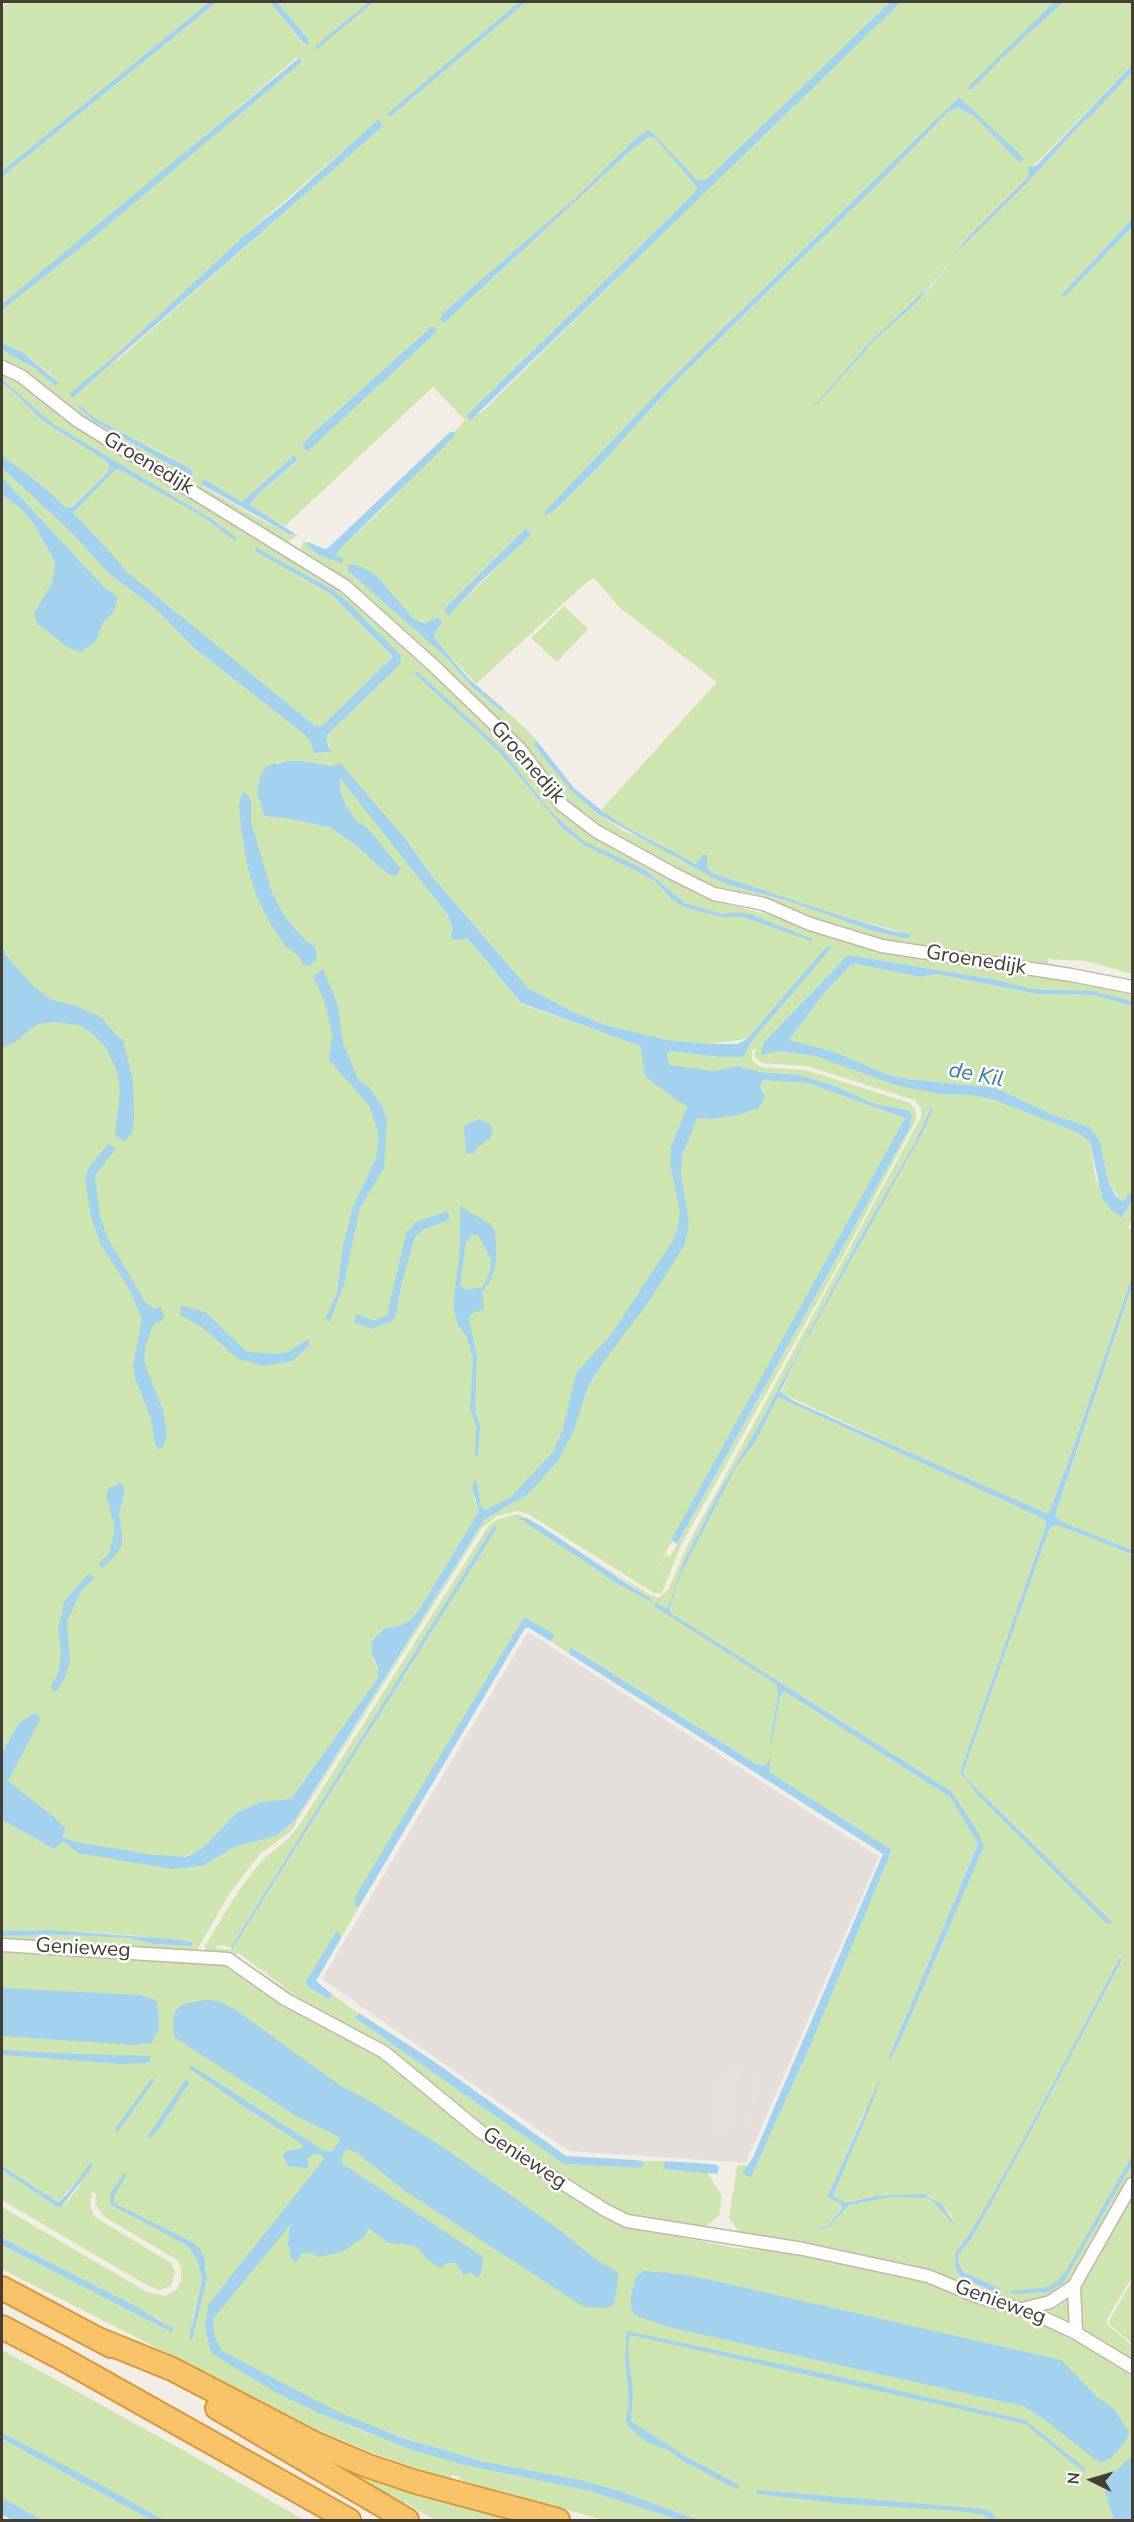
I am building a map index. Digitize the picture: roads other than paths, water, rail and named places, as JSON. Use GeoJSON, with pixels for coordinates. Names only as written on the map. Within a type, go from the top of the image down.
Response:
{"type":"FeatureCollection","features":[{"type":"Feature","properties":{"kind":"highway"},"geometry":{"type":"LineString","coordinates":[[2,2288],[98,2339],[407,2520]]}},
{"type":"Feature","properties":{"kind":"highway"},"geometry":{"type":"LineString","coordinates":[[2,2327],[349,2520]]}},
{"type":"Feature","properties":{"kind":"highway"},"geometry":{"type":"LineString","coordinates":[[98,2339],[172,2368],[316,2444],[368,2466],[416,2482],[558,2520]]}},
{"type":"Feature","properties":{"kind":"street","name":"Groenedijk"},"geometry":{"type":"LineString","coordinates":[[2,367],[21,376],[78,421],[345,586],[434,666],[520,749],[562,805],[596,831],[672,873],[714,894],[764,904],[810,924],[882,946],[1132,987]]}},
{"type":"Feature","properties":{"kind":"street","name":"Genieweg"},"geometry":{"type":"LineString","coordinates":[[2,1945],[228,1959],[285,2000],[384,2052],[482,2132],[596,2205],[627,2221],[803,2249],[928,2276],[976,2296],[1022,2308],[1076,2333],[1132,2367]]}},
{"type":"Feature","properties":{"kind":"street"},"geometry":{"type":"LineString","coordinates":[[1022,2308],[1050,2302],[1074,2286],[1132,2184]]}},
{"type":"Feature","properties":{"kind":"street"},"geometry":{"type":"LineString","coordinates":[[1074,2286],[1076,2333]]}},
{"type":"Feature","properties":{"kind":"water"},"geometry":{"type":"Polygon","coordinates":[[[209,2],[217,2],[2,177],[2,171],[209,2]]]}},
{"type":"Feature","properties":{"kind":"water"},"geometry":{"type":"Polygon","coordinates":[[[270,2],[277,2],[308,39],[309,45],[303,43],[270,2]]]}},
{"type":"Feature","properties":{"kind":"water"},"geometry":{"type":"Polygon","coordinates":[[[519,2],[526,2],[390,117],[387,114],[519,2]]]}},
{"type":"Feature","properties":{"kind":"water"},"geometry":{"type":"Polygon","coordinates":[[[890,2],[901,2],[470,421],[466,416],[695,192],[696,186],[654,137],[649,137],[630,151],[444,323],[440,319],[444,312],[574,199],[637,137],[648,131],[652,132],[697,180],[706,180],[890,2]]]}},
{"type":"Feature","properties":{"kind":"water"},"geometry":{"type":"Polygon","coordinates":[[[1054,2],[1063,2],[972,89],[968,90],[969,86],[1054,2]]]}},
{"type":"Feature","properties":{"kind":"water"},"geometry":{"type":"Polygon","coordinates":[[[300,57],[302,62],[90,240],[2,310],[2,304],[300,57]]]}},
{"type":"Feature","properties":{"kind":"water"},"geometry":{"type":"Polygon","coordinates":[[[1132,65],[1132,72],[1029,181],[955,254],[917,302],[876,339],[816,406],[869,343],[927,288],[968,237],[1026,179],[1029,174],[1028,167],[1036,166],[1132,65]]]}},
{"type":"Feature","properties":{"kind":"water"},"geometry":{"type":"Polygon","coordinates":[[[959,97],[1024,158],[1020,163],[973,115],[957,108],[949,111],[878,184],[675,382],[602,463],[555,510],[544,516],[546,510],[664,386],[959,97]]]}},
{"type":"Feature","properties":{"kind":"water"},"geometry":{"type":"Polygon","coordinates":[[[379,119],[383,126],[72,398],[69,394],[119,352],[245,235],[284,204],[379,119]]]}},
{"type":"Feature","properties":{"kind":"water"},"geometry":{"type":"Polygon","coordinates":[[[1132,219],[1132,227],[1065,297],[1061,295],[1132,219]]]}},
{"type":"Feature","properties":{"kind":"water"},"geometry":{"type":"Polygon","coordinates":[[[432,326],[437,330],[431,337],[307,452],[302,446],[313,433],[432,326]]]}},
{"type":"Feature","properties":{"kind":"water"},"geometry":{"type":"Polygon","coordinates":[[[2,343],[22,352],[59,383],[55,386],[36,369],[2,350],[2,343]]]}},
{"type":"Feature","properties":{"kind":"water"},"geometry":{"type":"Polygon","coordinates":[[[2,379],[52,423],[210,518],[236,537],[236,541],[233,540],[203,517],[118,469],[73,513],[127,572],[315,726],[322,726],[393,657],[331,594],[255,551],[256,547],[333,590],[398,652],[401,656],[400,664],[326,736],[330,752],[314,753],[311,743],[304,734],[194,648],[156,609],[108,573],[72,533],[2,468],[2,456],[38,482],[67,508],[72,507],[107,473],[110,466],[106,461],[40,419],[2,383],[2,379]]]}},
{"type":"Feature","properties":{"kind":"water"},"geometry":{"type":"Polygon","coordinates":[[[79,404],[95,418],[191,469],[193,474],[191,477],[94,421],[77,407],[79,404]]]}},
{"type":"Feature","properties":{"kind":"water"},"geometry":{"type":"Polygon","coordinates":[[[450,432],[455,432],[455,435],[336,554],[344,560],[341,563],[319,555],[306,545],[308,542],[327,549],[450,432]]]}},
{"type":"Feature","properties":{"kind":"water"},"geometry":{"type":"Polygon","coordinates":[[[294,455],[298,460],[260,492],[250,505],[297,535],[289,534],[201,484],[204,479],[242,502],[294,455]]]}},
{"type":"Feature","properties":{"kind":"water"},"geometry":{"type":"Polygon","coordinates":[[[2,477],[103,586],[118,597],[114,611],[104,622],[96,641],[81,652],[67,647],[38,624],[34,613],[52,583],[55,562],[33,523],[20,508],[2,495],[2,477]]]}},
{"type":"Feature","properties":{"kind":"water"},"geometry":{"type":"Polygon","coordinates":[[[526,528],[531,535],[477,585],[448,616],[444,609],[526,528]]]}},
{"type":"Feature","properties":{"kind":"water"},"geometry":{"type":"Polygon","coordinates":[[[348,564],[356,565],[375,574],[414,619],[425,623],[438,617],[442,622],[434,635],[435,639],[468,678],[504,709],[502,712],[469,684],[448,659],[348,571],[348,564]]]}},
{"type":"Feature","properties":{"kind":"water"},"geometry":{"type":"Polygon","coordinates":[[[417,671],[503,750],[551,812],[584,841],[644,869],[685,903],[722,914],[736,912],[752,915],[813,939],[811,941],[742,917],[720,917],[683,907],[672,900],[654,880],[584,845],[563,829],[500,753],[414,673],[417,671]]]}},
{"type":"Feature","properties":{"kind":"water"},"geometry":{"type":"Polygon","coordinates":[[[537,741],[574,788],[601,810],[623,825],[696,864],[703,854],[707,855],[707,868],[712,873],[842,916],[911,934],[908,939],[873,931],[788,901],[729,885],[711,877],[598,814],[573,793],[533,744],[537,741]]]}},
{"type":"Feature","properties":{"kind":"water"},"geometry":{"type":"Polygon","coordinates":[[[288,761],[332,766],[340,763],[407,841],[431,875],[528,988],[569,1010],[605,1025],[668,1040],[737,1044],[747,1039],[825,948],[832,947],[754,1038],[743,1057],[719,1057],[670,1051],[667,1054],[669,1065],[714,1071],[738,1066],[760,1072],[800,1075],[837,1087],[875,1104],[908,1110],[912,1116],[909,1129],[677,1544],[671,1540],[905,1118],[807,1083],[763,1080],[760,1086],[765,1096],[759,1108],[735,1116],[697,1118],[682,1156],[681,1174],[689,1224],[685,1244],[650,1300],[588,1386],[574,1430],[558,1461],[527,1495],[484,1520],[295,1821],[276,1836],[234,1847],[203,1866],[171,1869],[78,1853],[63,1841],[54,1849],[2,1820],[2,1752],[19,1723],[35,1713],[41,1718],[8,1781],[65,1828],[63,1837],[76,1842],[149,1854],[185,1857],[208,1843],[236,1813],[260,1802],[291,1799],[377,1679],[379,1671],[371,1651],[372,1641],[385,1628],[399,1626],[410,1620],[419,1610],[479,1511],[472,1488],[474,1480],[477,1482],[481,1506],[485,1510],[511,1497],[553,1452],[563,1429],[576,1373],[611,1335],[673,1240],[678,1227],[680,1211],[670,1164],[671,1147],[687,1107],[645,1077],[640,1046],[521,1003],[468,939],[450,938],[453,930],[448,915],[340,778],[340,789],[346,806],[357,822],[365,825],[401,869],[396,876],[389,875],[354,844],[331,828],[297,820],[264,816],[257,793],[260,777],[266,766],[288,761]]]}},
{"type":"Feature","properties":{"kind":"water"},"geometry":{"type":"Polygon","coordinates":[[[245,792],[251,800],[251,822],[272,893],[285,917],[305,940],[314,946],[317,953],[316,960],[309,966],[303,965],[299,956],[286,947],[257,897],[248,869],[241,829],[239,806],[242,793],[245,792]]]}},
{"type":"Feature","properties":{"kind":"water"},"geometry":{"type":"Polygon","coordinates":[[[2,944],[5,954],[33,986],[52,1000],[74,1005],[101,1017],[123,1041],[133,1080],[134,1118],[132,1132],[124,1142],[115,1136],[120,1088],[116,1069],[106,1048],[93,1034],[79,1025],[54,1022],[37,1024],[15,1042],[2,1048],[2,944]]]}},
{"type":"Feature","properties":{"kind":"water"},"geometry":{"type":"Polygon","coordinates":[[[848,955],[992,979],[1032,989],[1092,991],[1132,1001],[1132,1006],[1093,995],[1037,994],[937,974],[921,977],[857,964],[851,965],[825,992],[789,1040],[835,1052],[886,1074],[907,1079],[996,1088],[1051,1114],[1090,1127],[1100,1141],[1107,1178],[1115,1195],[1123,1202],[1132,1191],[1132,1200],[1122,1218],[1111,1210],[1102,1198],[1090,1142],[1078,1133],[995,1100],[971,1095],[938,1094],[896,1085],[815,1056],[779,1051],[762,1055],[764,1042],[848,955]]]}},
{"type":"Feature","properties":{"kind":"water"},"geometry":{"type":"Polygon","coordinates":[[[323,969],[338,1006],[343,1043],[359,1081],[369,1087],[382,1106],[387,1121],[384,1168],[360,1208],[343,1288],[329,1322],[325,1319],[337,1293],[343,1245],[353,1207],[376,1158],[379,1134],[369,1105],[329,1060],[332,1033],[324,1000],[313,976],[323,969]]]}},
{"type":"Feature","properties":{"kind":"water"},"geometry":{"type":"Polygon","coordinates":[[[931,1106],[932,1110],[923,1132],[798,1355],[780,1392],[794,1401],[1048,1514],[1132,1276],[1132,1286],[1055,1515],[1062,1522],[1132,1550],[1132,1554],[1057,1525],[1050,1527],[963,1772],[968,1780],[1113,1923],[1108,1924],[1104,1921],[977,1794],[960,1772],[1046,1526],[1044,1519],[778,1397],[755,1442],[735,1469],[681,1574],[670,1608],[671,1613],[951,1791],[977,1830],[984,1846],[983,1849],[900,2041],[887,2061],[978,1844],[950,1797],[784,1691],[780,1696],[772,1743],[770,1743],[778,1694],[776,1684],[654,1606],[656,1603],[666,1608],[669,1606],[683,1563],[719,1492],[754,1434],[857,1243],[915,1142],[931,1106]]]}},
{"type":"Feature","properties":{"kind":"water"},"geometry":{"type":"Polygon","coordinates":[[[479,1119],[488,1123],[492,1128],[491,1138],[476,1148],[474,1154],[466,1153],[464,1126],[479,1119]]]}},
{"type":"Feature","properties":{"kind":"water"},"geometry":{"type":"Polygon","coordinates":[[[108,1144],[116,1148],[95,1176],[100,1216],[107,1237],[145,1302],[154,1309],[161,1307],[165,1318],[153,1325],[146,1344],[144,1360],[163,1411],[167,1434],[163,1447],[158,1449],[151,1419],[135,1378],[133,1365],[142,1319],[130,1291],[100,1243],[91,1217],[85,1178],[89,1167],[108,1144]]]}},
{"type":"Feature","properties":{"kind":"water"},"geometry":{"type":"Polygon","coordinates":[[[460,1206],[490,1224],[494,1229],[496,1240],[496,1264],[491,1280],[482,1292],[484,1309],[471,1314],[469,1320],[477,1356],[475,1411],[480,1426],[478,1456],[475,1456],[476,1426],[470,1409],[473,1359],[467,1337],[458,1325],[453,1306],[460,1247],[460,1206]],[[472,1235],[466,1243],[460,1285],[466,1290],[483,1287],[490,1271],[491,1259],[478,1235],[472,1235]]]}},
{"type":"Feature","properties":{"kind":"water"},"geometry":{"type":"Polygon","coordinates":[[[445,1212],[449,1213],[449,1220],[424,1229],[415,1237],[401,1285],[396,1315],[392,1321],[372,1329],[354,1322],[356,1314],[373,1321],[387,1315],[406,1233],[416,1222],[445,1212]]]}},
{"type":"Feature","properties":{"kind":"water"},"geometry":{"type":"Polygon","coordinates":[[[181,1305],[205,1312],[247,1352],[277,1354],[288,1352],[308,1339],[310,1345],[292,1361],[264,1366],[238,1359],[201,1326],[180,1315],[181,1305]]]}},
{"type":"Feature","properties":{"kind":"water"},"geometry":{"type":"Polygon","coordinates":[[[119,1483],[123,1485],[124,1494],[119,1513],[122,1546],[103,1567],[99,1566],[99,1563],[109,1554],[115,1529],[106,1495],[108,1489],[119,1483]]]}},
{"type":"Feature","properties":{"kind":"water"},"geometry":{"type":"Polygon","coordinates":[[[517,1517],[528,1519],[541,1526],[652,1600],[651,1602],[618,1584],[517,1517]]]}},
{"type":"Feature","properties":{"kind":"water"},"geometry":{"type":"Polygon","coordinates":[[[494,1525],[497,1528],[232,1950],[231,1947],[494,1525]]]}},
{"type":"Feature","properties":{"kind":"water"},"geometry":{"type":"Polygon","coordinates":[[[89,1573],[94,1578],[81,1591],[67,1621],[70,1663],[65,1677],[55,1692],[51,1687],[59,1671],[61,1652],[58,1629],[64,1602],[89,1573]]]}},
{"type":"Feature","properties":{"kind":"water"},"geometry":{"type":"Polygon","coordinates":[[[524,1617],[554,1634],[554,1637],[550,1641],[529,1628],[525,1628],[359,1907],[355,1906],[354,1901],[359,1890],[524,1617]]]}},
{"type":"Feature","properties":{"kind":"water"},"geometry":{"type":"Polygon","coordinates":[[[571,1647],[756,1764],[766,1766],[771,1757],[769,1772],[892,1850],[811,2044],[751,2177],[742,2174],[753,2157],[883,1854],[571,1655],[569,1652],[571,1647]]]}},
{"type":"Feature","properties":{"kind":"water"},"geometry":{"type":"Polygon","coordinates":[[[51,1930],[171,1939],[192,1942],[192,1946],[154,1944],[127,1938],[68,1935],[2,1936],[2,1931],[51,1930]]]}},
{"type":"Feature","properties":{"kind":"water"},"geometry":{"type":"Polygon","coordinates":[[[336,1932],[340,1933],[341,1938],[316,1981],[332,1994],[329,2000],[306,1985],[306,1981],[336,1932]]]}},
{"type":"Feature","properties":{"kind":"water"},"geometry":{"type":"Polygon","coordinates":[[[1119,1959],[1122,1959],[1121,1962],[1018,2155],[973,2236],[958,2255],[959,2265],[964,2272],[1001,2289],[998,2293],[992,2291],[960,2276],[956,2269],[955,2253],[972,2230],[1015,2155],[1119,1959]]]}},
{"type":"Feature","properties":{"kind":"water"},"geometry":{"type":"Polygon","coordinates":[[[2,1988],[140,1995],[157,2001],[159,2027],[152,2043],[133,2045],[2,2036],[2,1988]]]}},
{"type":"Feature","properties":{"kind":"water"},"geometry":{"type":"Polygon","coordinates":[[[206,2000],[218,2001],[233,2008],[341,2086],[370,2101],[450,2152],[561,2231],[594,2258],[619,2273],[614,2305],[608,2308],[584,2307],[405,2191],[356,2152],[348,2149],[344,2152],[341,2161],[344,2165],[483,2257],[481,2274],[477,2278],[472,2273],[464,2276],[456,2263],[448,2263],[441,2268],[427,2260],[413,2245],[388,2243],[369,2228],[364,2237],[342,2252],[318,2257],[313,2253],[302,2253],[296,2263],[292,2260],[288,2244],[290,2225],[213,2319],[214,2335],[222,2351],[340,2413],[403,2438],[485,2462],[580,2480],[619,2491],[698,2520],[679,2520],[586,2490],[465,2465],[415,2451],[319,2413],[277,2393],[214,2355],[210,2349],[205,2327],[208,2305],[324,2159],[322,2155],[314,2154],[307,2159],[308,2168],[288,2166],[283,2156],[286,2151],[303,2148],[301,2143],[243,2106],[189,2066],[191,2065],[324,2151],[332,2151],[340,2141],[339,2137],[298,2117],[174,2037],[173,2019],[176,2010],[183,2004],[206,2000]]]}},
{"type":"Feature","properties":{"kind":"water"},"geometry":{"type":"Polygon","coordinates":[[[359,2013],[432,2060],[566,2156],[635,2160],[642,2161],[644,2165],[641,2168],[564,2164],[355,2018],[359,2013]]]}},
{"type":"Feature","properties":{"kind":"water"},"geometry":{"type":"Polygon","coordinates":[[[2,2050],[150,2056],[150,2061],[122,2064],[2,2055],[2,2050]]]}},
{"type":"Feature","properties":{"kind":"water"},"geometry":{"type":"Polygon","coordinates":[[[881,2076],[833,2196],[846,2203],[876,2196],[925,2194],[942,2204],[956,2227],[930,2198],[892,2197],[849,2205],[828,2228],[802,2230],[828,2226],[842,2208],[841,2204],[828,2195],[881,2076]]]}},
{"type":"Feature","properties":{"kind":"water"},"geometry":{"type":"Polygon","coordinates":[[[152,2078],[154,2081],[117,2133],[115,2129],[152,2078]]]}},
{"type":"Feature","properties":{"kind":"water"},"geometry":{"type":"Polygon","coordinates":[[[186,2079],[189,2083],[159,2129],[149,2140],[148,2136],[186,2079]]]}},
{"type":"Feature","properties":{"kind":"water"},"geometry":{"type":"Polygon","coordinates":[[[1132,2156],[1132,2164],[1063,2283],[1048,2292],[1010,2294],[1011,2291],[1048,2287],[1058,2280],[1067,2269],[1132,2156]]]}},
{"type":"Feature","properties":{"kind":"water"},"geometry":{"type":"Polygon","coordinates":[[[665,2161],[710,2164],[717,2165],[719,2168],[717,2174],[663,2169],[665,2161]]]}},
{"type":"Feature","properties":{"kind":"water"},"geometry":{"type":"Polygon","coordinates":[[[90,2163],[93,2165],[90,2170],[61,2207],[57,2207],[2,2170],[2,2166],[58,2202],[67,2194],[90,2163]]]}},
{"type":"Feature","properties":{"kind":"water"},"geometry":{"type":"Polygon","coordinates":[[[125,2172],[127,2175],[114,2196],[114,2203],[192,2242],[200,2249],[204,2258],[207,2278],[192,2340],[189,2339],[202,2279],[197,2259],[188,2246],[110,2204],[110,2194],[125,2172]]]}},
{"type":"Feature","properties":{"kind":"water"},"geometry":{"type":"Polygon","coordinates":[[[2,2238],[135,2306],[174,2329],[171,2332],[2,2245],[2,2238]]]}},
{"type":"Feature","properties":{"kind":"water"},"geometry":{"type":"Polygon","coordinates":[[[644,2271],[711,2280],[1061,2360],[1097,2397],[1114,2409],[1129,2432],[1125,2442],[1111,2458],[1100,2463],[1041,2417],[1023,2406],[668,2327],[635,2315],[631,2309],[631,2296],[637,2275],[644,2271]]]}},
{"type":"Feature","properties":{"kind":"water"},"geometry":{"type":"Polygon","coordinates":[[[627,2331],[1025,2420],[1086,2469],[1084,2472],[1025,2424],[630,2335],[628,2349],[633,2391],[631,2421],[685,2456],[739,2485],[738,2489],[683,2461],[668,2450],[648,2443],[628,2426],[626,2418],[629,2402],[625,2358],[627,2331]]]}},
{"type":"Feature","properties":{"kind":"water"},"geometry":{"type":"Polygon","coordinates":[[[2,2433],[164,2520],[151,2520],[2,2439],[2,2433]]]}},
{"type":"Feature","properties":{"kind":"water"},"geometry":{"type":"Polygon","coordinates":[[[1132,2456],[1132,2520],[1114,2520],[1105,2492],[1108,2478],[1132,2456]]]}},
{"type":"Feature","properties":{"kind":"water"},"geometry":{"type":"Polygon","coordinates":[[[757,2490],[984,2509],[992,2513],[997,2520],[991,2520],[981,2514],[947,2510],[845,2504],[757,2494],[757,2490]]]}},
{"type":"Feature","properties":{"kind":"water"},"geometry":{"type":"Polygon","coordinates":[[[2,2498],[42,2520],[12,2520],[2,2515],[2,2498]]]}},
{"type":"Feature","properties":{"kind":"waterway"},"geometry":{"type":"LineString","coordinates":[[317,47],[371,2]]}},
{"type":"Feature","properties":{"kind":"water label","name":"de Kil"},"geometry":{"type":"Point","coordinates":[976,1076]}}]}
